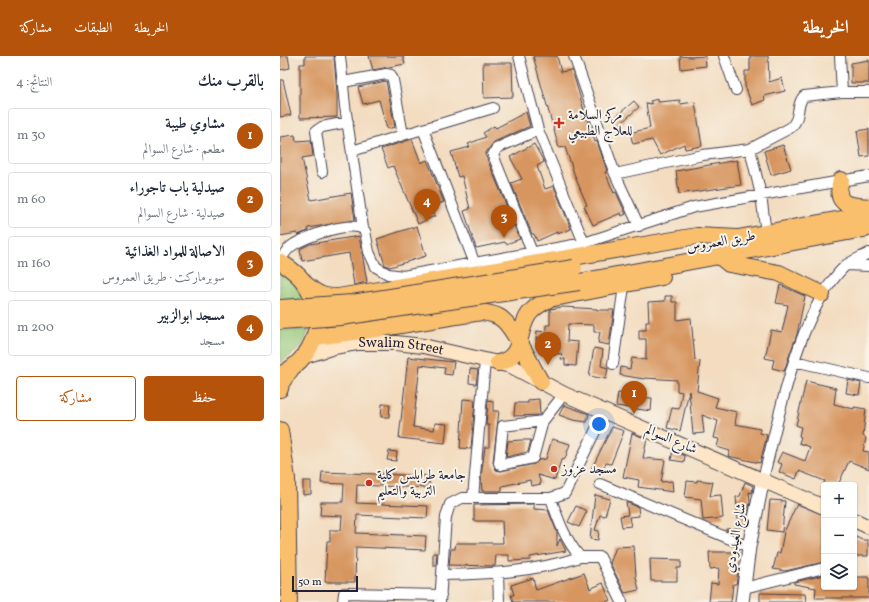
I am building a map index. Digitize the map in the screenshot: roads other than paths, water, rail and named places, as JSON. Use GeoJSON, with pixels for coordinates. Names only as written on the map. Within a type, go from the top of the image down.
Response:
{"type":"FeatureCollection","features":[{"type":"Feature","properties":{"kind":"main road"},"geometry":{"type":"LineString","coordinates":[[841,180],[838,192],[839,198],[844,202],[853,205],[869,206]]}},
{"type":"Feature","properties":{"kind":"main road","name":"طريق العمروس"},"geometry":{"type":"LineString","coordinates":[[576,275],[738,238],[869,214]]}},
{"type":"Feature","properties":{"kind":"main road","name":"طريق العمروس"},"geometry":{"type":"LineString","coordinates":[[576,275],[717,256],[869,228]]}},
{"type":"Feature","properties":{"kind":"main road"},"geometry":{"type":"LineString","coordinates":[[280,262],[300,276],[318,295],[338,297],[697,236],[738,238]]}},
{"type":"Feature","properties":{"kind":"main road"},"geometry":{"type":"LineString","coordinates":[[491,362],[510,358],[517,350],[529,314],[536,306],[549,299],[624,286],[690,271],[702,267],[717,256],[729,264],[779,273],[822,294]]}},
{"type":"Feature","properties":{"kind":"main road"},"geometry":{"type":"LineString","coordinates":[[280,308],[352,303],[576,275]]}},
{"type":"Feature","properties":{"kind":"main road"},"geometry":{"type":"LineString","coordinates":[[280,321],[341,317],[576,275]]}},
{"type":"Feature","properties":{"kind":"main road"},"geometry":{"type":"LineString","coordinates":[[280,389],[285,372],[305,356],[315,337],[318,319],[316,308],[308,286]]}},
{"type":"Feature","properties":{"kind":"main road"},"geometry":{"type":"LineString","coordinates":[[315,337],[481,312],[500,317],[510,328],[541,382]]}},
{"type":"Feature","properties":{"kind":"main road","name":"Swalim Street"},"geometry":{"type":"LineString","coordinates":[[305,356],[340,346],[369,342],[423,346],[491,362]]}},
{"type":"Feature","properties":{"kind":"main road","name":"شارع السوالم"},"geometry":{"type":"LineString","coordinates":[[491,362],[517,368],[564,394],[763,479],[821,506]]}},
{"type":"Feature","properties":{"kind":"main road"},"geometry":{"type":"LineString","coordinates":[[280,430],[288,479],[290,602]]}},
{"type":"Feature","properties":{"kind":"main road"},"geometry":{"type":"LineString","coordinates":[[857,521],[869,527]]}},
{"type":"Feature","properties":{"kind":"street"},"geometry":{"type":"LineString","coordinates":[[340,56],[363,228],[366,232],[373,262],[376,267],[388,274],[403,276],[584,243],[694,207],[869,176]]}},
{"type":"Feature","properties":{"kind":"street"},"geometry":{"type":"LineString","coordinates":[[519,56],[538,130],[584,243]]}},
{"type":"Feature","properties":{"kind":"street"},"geometry":{"type":"LineString","coordinates":[[574,56],[615,174],[639,226]]}},
{"type":"Feature","properties":{"kind":"street"},"geometry":{"type":"LineString","coordinates":[[724,56],[736,90]]}},
{"type":"Feature","properties":{"kind":"street"},"geometry":{"type":"LineString","coordinates":[[840,56],[842,92]]}},
{"type":"Feature","properties":{"kind":"street"},"geometry":{"type":"LineString","coordinates":[[343,82],[386,74],[391,75],[403,135]]}},
{"type":"Feature","properties":{"kind":"street"},"geometry":{"type":"LineString","coordinates":[[615,174],[703,155],[750,149],[790,128],[795,123],[801,99],[804,96],[842,92],[869,92]]}},
{"type":"Feature","properties":{"kind":"street"},"geometry":{"type":"LineString","coordinates":[[352,151],[493,108]]}},
{"type":"Feature","properties":{"kind":"street"},"geometry":{"type":"LineString","coordinates":[[322,172],[316,131],[322,127],[348,122]]}},
{"type":"Feature","properties":{"kind":"street"},"geometry":{"type":"LineString","coordinates":[[423,129],[475,264]]}},
{"type":"Feature","properties":{"kind":"street"},"geometry":{"type":"LineString","coordinates":[[532,252],[493,154],[497,148],[538,130]]}},
{"type":"Feature","properties":{"kind":"street"},"geometry":{"type":"LineString","coordinates":[[750,149],[760,195],[766,233]]}},
{"type":"Feature","properties":{"kind":"street"},"geometry":{"type":"LineString","coordinates":[[280,262],[292,246],[312,236],[339,228],[363,228]]}},
{"type":"Feature","properties":{"kind":"street"},"geometry":{"type":"LineString","coordinates":[[763,479],[794,361],[822,294],[846,265],[869,253]]}},
{"type":"Feature","properties":{"kind":"street"},"geometry":{"type":"LineString","coordinates":[[846,265],[869,266]]}},
{"type":"Feature","properties":{"kind":"street"},"geometry":{"type":"LineString","coordinates":[[613,364],[624,286]]}},
{"type":"Feature","properties":{"kind":"street"},"geometry":{"type":"LineString","coordinates":[[794,361],[869,378]]}},
{"type":"Feature","properties":{"kind":"street"},"geometry":{"type":"LineString","coordinates":[[472,498],[491,362]]}},
{"type":"Feature","properties":{"kind":"street"},"geometry":{"type":"LineString","coordinates":[[542,421],[505,424],[503,426],[498,463],[500,465],[533,458],[542,421],[564,394]]}},
{"type":"Feature","properties":{"kind":"street"},"geometry":{"type":"LineString","coordinates":[[344,602],[344,593],[440,599],[448,510],[450,504],[457,499],[551,498],[565,493],[605,411]]}},
{"type":"Feature","properties":{"kind":"street","name":"شارع العيدودي"},"geometry":{"type":"LineString","coordinates":[[742,602],[749,547],[763,479]]}},
{"type":"Feature","properties":{"kind":"street"},"geometry":{"type":"LineString","coordinates":[[600,484],[749,547]]}},
{"type":"Feature","properties":{"kind":"street"},"geometry":{"type":"LineString","coordinates":[[551,498],[557,517],[567,538],[580,557]]}},
{"type":"Feature","properties":{"kind":"street"},"geometry":{"type":"LineString","coordinates":[[442,575],[498,574],[554,564],[580,557],[600,557],[622,602]]}},
{"type":"Feature","properties":{"kind":"street"},"geometry":{"type":"LineString","coordinates":[[744,588],[821,569]]}},
{"type":"Feature","properties":{"kind":"street"},"geometry":{"type":"LineString","coordinates":[[498,574],[499,602]]}},
{"type":"Feature","properties":{"kind":"place","name":"مركز السلامة للعلاج الطبيعي"},"geometry":{"type":"Point","coordinates":[559,123]}},
{"type":"Feature","properties":{"kind":"place","name":"مسجد ابوالزبير"},"geometry":{"type":"Point","coordinates":[427,222]}},
{"type":"Feature","properties":{"kind":"place","name":"الاصالة للمواد الغذائية"},"geometry":{"type":"Point","coordinates":[504,238]}},
{"type":"Feature","properties":{"kind":"place","name":"صيدلية باب تاجوراء"},"geometry":{"type":"Point","coordinates":[548,365]}},
{"type":"Feature","properties":{"kind":"place","name":"مشاوي طيبة"},"geometry":{"type":"Point","coordinates":[634,414]}},
{"type":"Feature","properties":{"kind":"place","name":"مسجد عزوز"},"geometry":{"type":"Point","coordinates":[554,469]}},
{"type":"Feature","properties":{"kind":"place","name":"جامعة طرابلس كلية التربية والتعليم"},"geometry":{"type":"Point","coordinates":[369,483]}}]}
